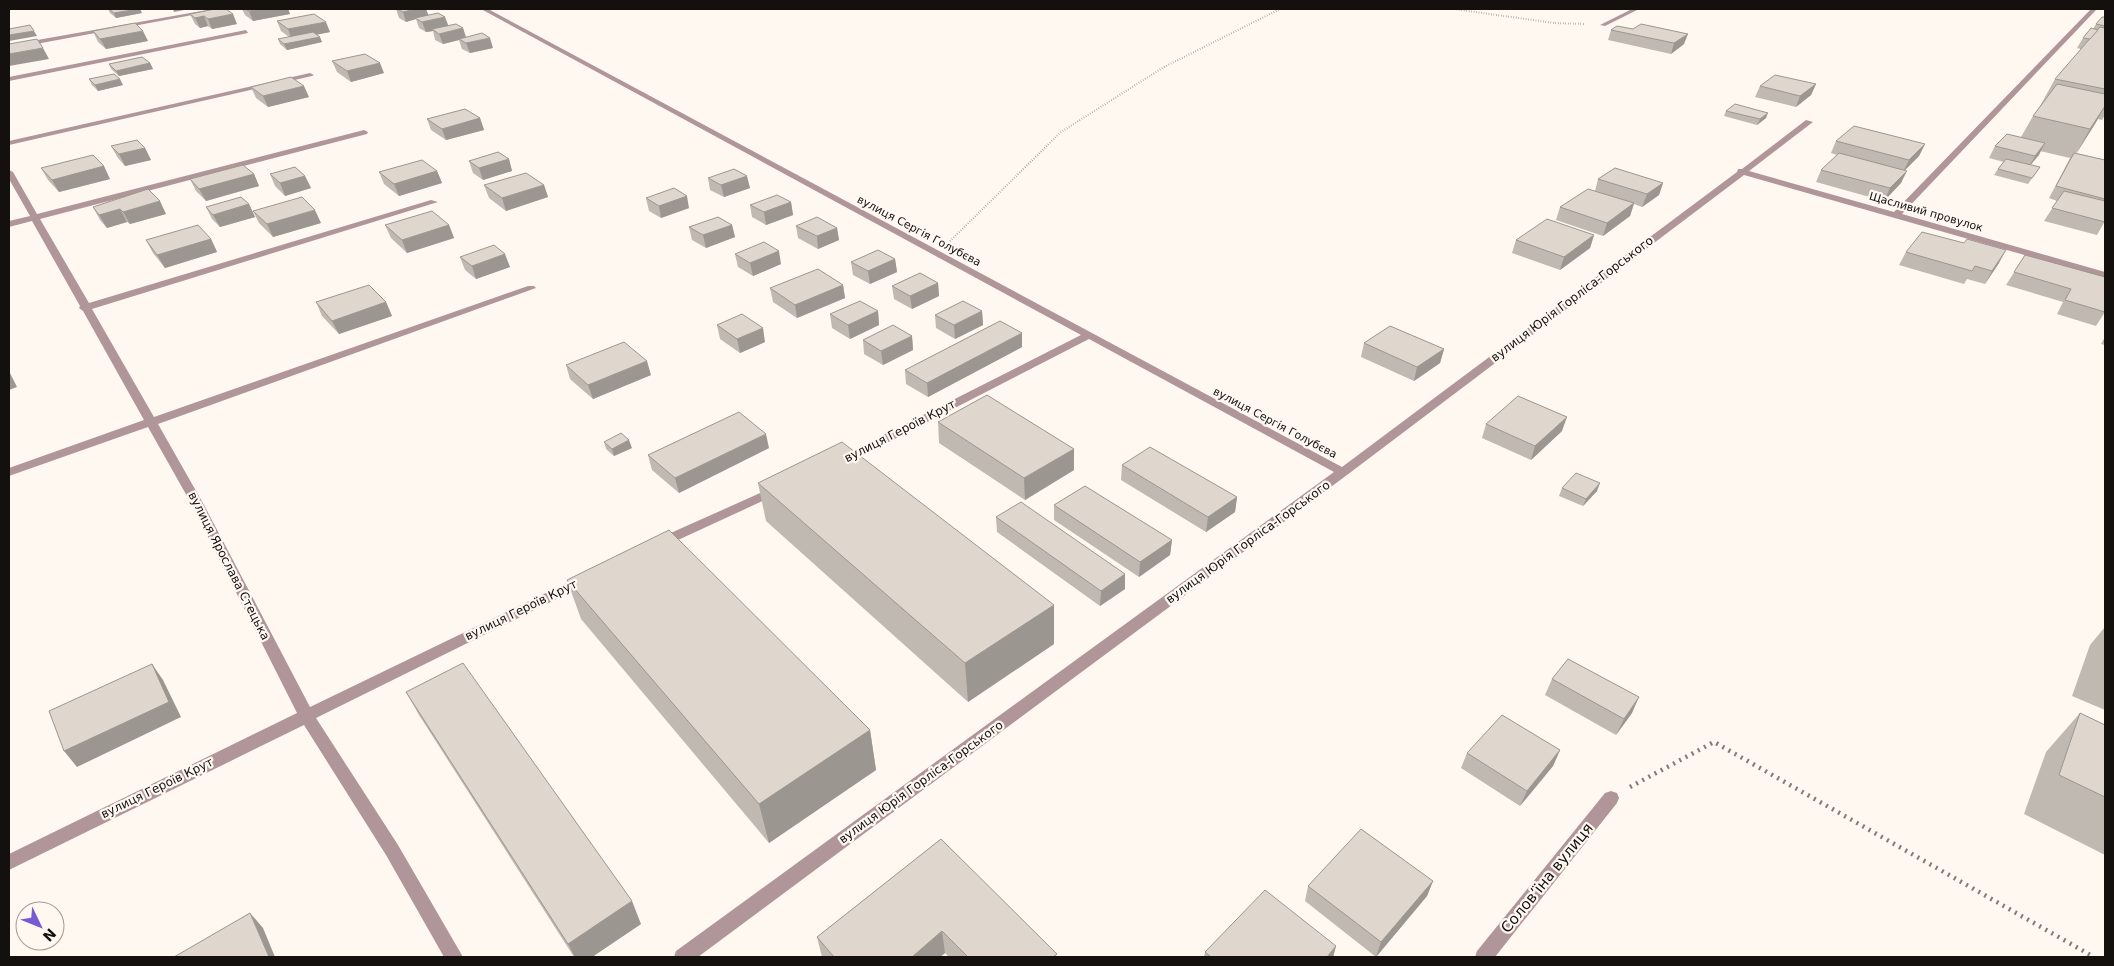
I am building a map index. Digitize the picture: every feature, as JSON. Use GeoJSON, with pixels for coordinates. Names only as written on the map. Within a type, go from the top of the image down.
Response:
{"type":"FeatureCollection","features":[{"type":"Feature","properties":{"kind":"street"},"geometry":{"type":"LineString","coordinates":[[9,47],[222,9]]}},
{"type":"Feature","properties":{"kind":"street","name":"вулиця Сергія Голубєва"},"geometry":{"type":"LineString","coordinates":[[484,9],[1087,336],[1343,472]]}},
{"type":"Feature","properties":{"kind":"street"},"geometry":{"type":"LineString","coordinates":[[1603,25],[1636,9]]}},
{"type":"Feature","properties":{"kind":"street"},"geometry":{"type":"LineString","coordinates":[[1896,216],[2094,9]]}},
{"type":"Feature","properties":{"kind":"street"},"geometry":{"type":"LineString","coordinates":[[9,79],[246,32]]}},
{"type":"Feature","properties":{"kind":"street"},"geometry":{"type":"LineString","coordinates":[[9,143],[310,75]]}},
{"type":"Feature","properties":{"kind":"street","name":"вулиця Юрія Горліса-Горського"},"geometry":{"type":"LineString","coordinates":[[683,957],[1343,472],[1741,171],[1809,122]]}},
{"type":"Feature","properties":{"kind":"street"},"geometry":{"type":"LineString","coordinates":[[9,224],[364,132]]}},
{"type":"Feature","properties":{"kind":"street","name":"Щасливий провулок"},"geometry":{"type":"LineString","coordinates":[[1741,171],[1896,216],[2102,272]]}},
{"type":"Feature","properties":{"kind":"street","name":"вулиця Ярослава Стецька"},"geometry":{"type":"LineString","coordinates":[[9,172],[84,308],[198,505],[306,715],[392,850],[454,957]]}},
{"type":"Feature","properties":{"kind":"street"},"geometry":{"type":"LineString","coordinates":[[84,308],[434,202]]}},
{"type":"Feature","properties":{"kind":"street"},"geometry":{"type":"LineString","coordinates":[[9,472],[531,288]]}},
{"type":"Feature","properties":{"kind":"street","name":"вулиця Героїв Крут"},"geometry":{"type":"LineString","coordinates":[[825,468],[1087,336]]}},
{"type":"Feature","properties":{"kind":"street"},"geometry":{"type":"LineString","coordinates":[[647,549],[790,484]]}},
{"type":"Feature","properties":{"kind":"street","name":"вулиця Героїв Крут"},"geometry":{"type":"LineString","coordinates":[[9,862],[593,575]]}},
{"type":"Feature","properties":{"kind":"street","name":"Соловʼїна вулиця"},"geometry":{"type":"LineString","coordinates":[[1484,957],[1610,798]]}},
{"type":"Feature","properties":{"kind":"path"},"geometry":{"type":"LineString","coordinates":[[937,253],[992,202],[1060,132],[1164,67],[1280,9]]}},
{"type":"Feature","properties":{"kind":"path"},"geometry":{"type":"LineString","coordinates":[[1454,9],[1554,23],[1603,25]]}},
{"type":"Feature","properties":{"kind":"path"},"geometry":{"type":"LineString","coordinates":[[1610,798],[1714,742],[2094,957]]}},
{"type":"Feature","properties":{"kind":"building"},"geometry":{"type":"Polygon","coordinates":[[[109,9],[138,9],[114,13],[109,9]]]}},
{"type":"Feature","properties":{"kind":"building"},"geometry":{"type":"Polygon","coordinates":[[[215,9],[226,9],[233,14],[208,19],[204,16],[195,18],[190,14],[215,9]]]}},
{"type":"Feature","properties":{"kind":"building"},"geometry":{"type":"Polygon","coordinates":[[[246,9],[263,9],[249,11],[246,9]]]}},
{"type":"Feature","properties":{"kind":"building"},"geometry":{"type":"Polygon","coordinates":[[[397,9],[416,9],[403,12],[397,9]]]}},
{"type":"Feature","properties":{"kind":"building"},"geometry":{"type":"Polygon","coordinates":[[[438,13],[445,17],[422,22],[415,18],[438,13]]]}},
{"type":"Feature","properties":{"kind":"building"},"geometry":{"type":"Polygon","coordinates":[[[314,14],[326,22],[288,29],[277,21],[314,14]]]}},
{"type":"Feature","properties":{"kind":"building"},"geometry":{"type":"Polygon","coordinates":[[[2102,17],[2105,17],[2105,26],[2096,24],[2102,17]]]}},
{"type":"Feature","properties":{"kind":"building"},"geometry":{"type":"Polygon","coordinates":[[[135,23],[143,31],[100,39],[93,31],[135,23]]]}},
{"type":"Feature","properties":{"kind":"building"},"geometry":{"type":"Polygon","coordinates":[[[456,24],[463,28],[439,34],[432,29],[456,24]]]}},
{"type":"Feature","properties":{"kind":"building"},"geometry":{"type":"Polygon","coordinates":[[[1641,24],[1688,34],[1674,43],[1611,30],[1617,26],[1633,29],[1641,24]]]}},
{"type":"Feature","properties":{"kind":"building"},"geometry":{"type":"Polygon","coordinates":[[[30,25],[34,31],[9,35],[9,29],[30,25]]]}},
{"type":"Feature","properties":{"kind":"building"},"geometry":{"type":"Polygon","coordinates":[[[2100,27],[2105,28],[2105,89],[2055,79],[2100,27]]]}},
{"type":"Feature","properties":{"kind":"building"},"geometry":{"type":"Polygon","coordinates":[[[2091,28],[2098,30],[2090,39],[2083,38],[2091,28]]]}},
{"type":"Feature","properties":{"kind":"building"},"geometry":{"type":"Polygon","coordinates":[[[313,32],[320,37],[284,44],[278,39],[313,32]]]}},
{"type":"Feature","properties":{"kind":"building"},"geometry":{"type":"Polygon","coordinates":[[[482,33],[490,38],[466,43],[459,39],[482,33]]]}},
{"type":"Feature","properties":{"kind":"building"},"geometry":{"type":"Polygon","coordinates":[[[37,39],[43,48],[9,54],[9,44],[37,39]]]}},
{"type":"Feature","properties":{"kind":"building"},"geometry":{"type":"Polygon","coordinates":[[[365,54],[380,63],[347,71],[332,61],[365,54]]]}},
{"type":"Feature","properties":{"kind":"building"},"geometry":{"type":"Polygon","coordinates":[[[142,57],[150,63],[116,71],[109,64],[142,57]]]}},
{"type":"Feature","properties":{"kind":"building"},"geometry":{"type":"Polygon","coordinates":[[[114,74],[120,79],[95,85],[89,79],[114,74]]]}},
{"type":"Feature","properties":{"kind":"building"},"geometry":{"type":"Polygon","coordinates":[[[1775,75],[1816,84],[1800,96],[1760,86],[1775,75]]]}},
{"type":"Feature","properties":{"kind":"building"},"geometry":{"type":"Polygon","coordinates":[[[291,77],[304,86],[263,96],[251,87],[291,77]]]}},
{"type":"Feature","properties":{"kind":"building"},"geometry":{"type":"Polygon","coordinates":[[[2057,84],[2105,94],[2105,106],[2090,129],[2033,116],[2057,84]]]}},
{"type":"Feature","properties":{"kind":"building"},"geometry":{"type":"Polygon","coordinates":[[[1735,104],[1768,113],[1760,119],[1726,111],[1735,104]]]}},
{"type":"Feature","properties":{"kind":"building"},"geometry":{"type":"Polygon","coordinates":[[[465,109],[480,118],[442,129],[427,119],[465,109]]]}},
{"type":"Feature","properties":{"kind":"building"},"geometry":{"type":"Polygon","coordinates":[[[1854,126],[1925,144],[1909,160],[1836,141],[1854,126]]]}},
{"type":"Feature","properties":{"kind":"building"},"geometry":{"type":"Polygon","coordinates":[[[2007,134],[2045,143],[2035,156],[1995,146],[2007,134]]]}},
{"type":"Feature","properties":{"kind":"building"},"geometry":{"type":"Polygon","coordinates":[[[137,140],[145,148],[119,154],[111,146],[137,140]]]}},
{"type":"Feature","properties":{"kind":"building"},"geometry":{"type":"Polygon","coordinates":[[[498,152],[509,159],[479,168],[469,161],[498,152]]]}},
{"type":"Feature","properties":{"kind":"building"},"geometry":{"type":"Polygon","coordinates":[[[1839,153],[1907,171],[1890,188],[1821,170],[1839,153]]]}},
{"type":"Feature","properties":{"kind":"building"},"geometry":{"type":"Polygon","coordinates":[[[2074,153],[2105,160],[2105,199],[2056,186],[2074,153]]]}},
{"type":"Feature","properties":{"kind":"building"},"geometry":{"type":"Polygon","coordinates":[[[93,155],[104,166],[52,180],[41,168],[93,155]]]}},
{"type":"Feature","properties":{"kind":"building"},"geometry":{"type":"Polygon","coordinates":[[[2006,159],[2040,167],[2032,178],[1998,169],[2006,159]]]}},
{"type":"Feature","properties":{"kind":"building"},"geometry":{"type":"Polygon","coordinates":[[[422,160],[437,171],[394,184],[379,172],[422,160]]]}},
{"type":"Feature","properties":{"kind":"building"},"geometry":{"type":"Polygon","coordinates":[[[243,165],[254,174],[199,189],[190,179],[243,165]]]}},
{"type":"Feature","properties":{"kind":"building"},"geometry":{"type":"Polygon","coordinates":[[[295,167],[305,176],[280,183],[270,174],[295,167]]]}},
{"type":"Feature","properties":{"kind":"building"},"geometry":{"type":"Polygon","coordinates":[[[1615,168],[1663,183],[1647,194],[1598,179],[1615,168]]]}},
{"type":"Feature","properties":{"kind":"building"},"geometry":{"type":"Polygon","coordinates":[[[734,169],[747,176],[721,185],[708,178],[734,169]]]}},
{"type":"Feature","properties":{"kind":"building"},"geometry":{"type":"Polygon","coordinates":[[[526,173],[544,185],[502,198],[484,185],[526,173]]]}},
{"type":"Feature","properties":{"kind":"building"},"geometry":{"type":"Polygon","coordinates":[[[674,188],[687,196],[659,206],[646,198],[674,188]]]}},
{"type":"Feature","properties":{"kind":"building"},"geometry":{"type":"Polygon","coordinates":[[[148,189],[160,201],[123,212],[120,209],[99,215],[93,207],[148,189]]]}},
{"type":"Feature","properties":{"kind":"building"},"geometry":{"type":"Polygon","coordinates":[[[1588,189],[1634,203],[1607,223],[1560,207],[1588,189]]]}},
{"type":"Feature","properties":{"kind":"building"},"geometry":{"type":"Polygon","coordinates":[[[2064,191],[2105,201],[2105,222],[2052,208],[2064,191]]]}},
{"type":"Feature","properties":{"kind":"building"},"geometry":{"type":"Polygon","coordinates":[[[777,195],[791,202],[764,212],[750,205],[777,195]]]}},
{"type":"Feature","properties":{"kind":"building"},"geometry":{"type":"Polygon","coordinates":[[[241,197],[249,204],[213,215],[206,207],[241,197]]]}},
{"type":"Feature","properties":{"kind":"building"},"geometry":{"type":"Polygon","coordinates":[[[302,197],[315,210],[267,224],[253,211],[302,197]]]}},
{"type":"Feature","properties":{"kind":"building"},"geometry":{"type":"Polygon","coordinates":[[[432,211],[449,225],[402,240],[385,225],[432,211]]]}},
{"type":"Feature","properties":{"kind":"building"},"geometry":{"type":"Polygon","coordinates":[[[718,217],[732,225],[703,235],[689,227],[718,217]]]}},
{"type":"Feature","properties":{"kind":"building"},"geometry":{"type":"Polygon","coordinates":[[[817,217],[837,228],[817,236],[796,226],[817,217]]]}},
{"type":"Feature","properties":{"kind":"building"},"geometry":{"type":"Polygon","coordinates":[[[1547,219],[1594,235],[1564,257],[1516,240],[1547,219]]]}},
{"type":"Feature","properties":{"kind":"building"},"geometry":{"type":"Polygon","coordinates":[[[198,225],[211,239],[157,255],[146,240],[198,225]]]}},
{"type":"Feature","properties":{"kind":"building"},"geometry":{"type":"Polygon","coordinates":[[[1922,232],[1964,243],[1967,239],[2006,250],[1992,271],[1975,266],[1972,271],[1906,252],[1922,232]]]}},
{"type":"Feature","properties":{"kind":"building"},"geometry":{"type":"Polygon","coordinates":[[[764,242],[779,251],[750,263],[735,254],[764,242]]]}},
{"type":"Feature","properties":{"kind":"building"},"geometry":{"type":"Polygon","coordinates":[[[494,245],[505,254],[472,266],[460,257],[494,245]]]}},
{"type":"Feature","properties":{"kind":"building"},"geometry":{"type":"Polygon","coordinates":[[[878,250],[895,259],[868,271],[851,262],[878,250]]]}},
{"type":"Feature","properties":{"kind":"building"},"geometry":{"type":"Polygon","coordinates":[[[2025,255],[2105,277],[2105,312],[2065,300],[2071,289],[2014,272],[2025,255]]]}},
{"type":"Feature","properties":{"kind":"building"},"geometry":{"type":"Polygon","coordinates":[[[818,269],[843,285],[795,305],[770,288],[818,269]]]}},
{"type":"Feature","properties":{"kind":"building"},"geometry":{"type":"Polygon","coordinates":[[[920,273],[938,283],[910,296],[892,286],[920,273]]]}},
{"type":"Feature","properties":{"kind":"building"},"geometry":{"type":"Polygon","coordinates":[[[369,285],[386,302],[332,321],[316,302],[369,285]]]}},
{"type":"Feature","properties":{"kind":"building"},"geometry":{"type":"Polygon","coordinates":[[[860,301],[878,311],[848,325],[830,314],[860,301]]]}},
{"type":"Feature","properties":{"kind":"building"},"geometry":{"type":"Polygon","coordinates":[[[963,301],[982,311],[954,325],[935,315],[963,301]]]}},
{"type":"Feature","properties":{"kind":"building"},"geometry":{"type":"Polygon","coordinates":[[[742,314],[763,328],[737,339],[717,325],[742,314]]]}},
{"type":"Feature","properties":{"kind":"building"},"geometry":{"type":"Polygon","coordinates":[[[1000,321],[1022,333],[927,383],[905,370],[1000,321]]]}},
{"type":"Feature","properties":{"kind":"building"},"geometry":{"type":"Polygon","coordinates":[[[893,325],[912,336],[881,351],[863,340],[893,325]]]}},
{"type":"Feature","properties":{"kind":"building"},"geometry":{"type":"Polygon","coordinates":[[[1390,326],[1444,349],[1417,367],[1364,343],[1390,326]]]}},
{"type":"Feature","properties":{"kind":"building"},"geometry":{"type":"Polygon","coordinates":[[[624,342],[647,361],[588,385],[566,365],[624,342]]]}},
{"type":"Feature","properties":{"kind":"building"},"geometry":{"type":"Polygon","coordinates":[[[987,395],[1074,449],[1024,478],[938,422],[987,395]]]}},
{"type":"Feature","properties":{"kind":"building"},"geometry":{"type":"Polygon","coordinates":[[[1518,396],[1567,417],[1535,446],[1486,424],[1518,396]]]}},
{"type":"Feature","properties":{"kind":"building"},"geometry":{"type":"Polygon","coordinates":[[[739,412],[766,434],[675,478],[648,455],[739,412]]]}},
{"type":"Feature","properties":{"kind":"building"},"geometry":{"type":"Polygon","coordinates":[[[621,433],[629,440],[612,449],[604,442],[621,433]]]}},
{"type":"Feature","properties":{"kind":"building"},"geometry":{"type":"Polygon","coordinates":[[[842,442],[1054,605],[965,663],[758,483],[842,442]]]}},
{"type":"Feature","properties":{"kind":"building"},"geometry":{"type":"Polygon","coordinates":[[[1150,447],[1237,497],[1208,517],[1122,465],[1150,447]]]}},
{"type":"Feature","properties":{"kind":"building"},"geometry":{"type":"Polygon","coordinates":[[[1576,473],[1600,483],[1586,499],[1562,488],[1576,473]]]}},
{"type":"Feature","properties":{"kind":"building"},"geometry":{"type":"Polygon","coordinates":[[[1085,486],[1172,540],[1140,562],[1054,505],[1085,486]]]}},
{"type":"Feature","properties":{"kind":"building"},"geometry":{"type":"Polygon","coordinates":[[[1021,502],[1125,574],[1101,591],[996,517],[1021,502]]]}},
{"type":"Feature","properties":{"kind":"building"},"geometry":{"type":"Polygon","coordinates":[[[669,530],[870,730],[759,804],[567,580],[669,530]]]}},
{"type":"Feature","properties":{"kind":"building"},"geometry":{"type":"Polygon","coordinates":[[[1568,659],[1639,697],[1624,719],[1552,679],[1568,659]]]}},
{"type":"Feature","properties":{"kind":"building"},"geometry":{"type":"Polygon","coordinates":[[[463,663],[632,901],[568,944],[406,692],[463,663]]]}},
{"type":"Feature","properties":{"kind":"building"},"geometry":{"type":"Polygon","coordinates":[[[152,664],[169,702],[64,751],[49,711],[152,664]]]}},
{"type":"Feature","properties":{"kind":"building"},"geometry":{"type":"Polygon","coordinates":[[[2080,713],[2105,725],[2105,797],[2059,775],[2080,713]]]}},
{"type":"Feature","properties":{"kind":"building"},"geometry":{"type":"Polygon","coordinates":[[[1502,715],[1560,750],[1527,791],[1467,753],[1502,715]]]}},
{"type":"Feature","properties":{"kind":"building"},"geometry":{"type":"Polygon","coordinates":[[[1361,829],[1433,881],[1381,942],[1308,886],[1361,829]]]}},
{"type":"Feature","properties":{"kind":"building"},"geometry":{"type":"Polygon","coordinates":[[[941,839],[1057,954],[1053,957],[968,957],[942,931],[912,957],[834,957],[817,937],[941,839]]]}},
{"type":"Feature","properties":{"kind":"building"},"geometry":{"type":"Polygon","coordinates":[[[1265,890],[1336,946],[1327,957],[1211,957],[1205,952],[1265,890]]]}},
{"type":"Feature","properties":{"kind":"building"},"geometry":{"type":"Polygon","coordinates":[[[250,913],[269,957],[174,957],[250,913]]]}}]}
